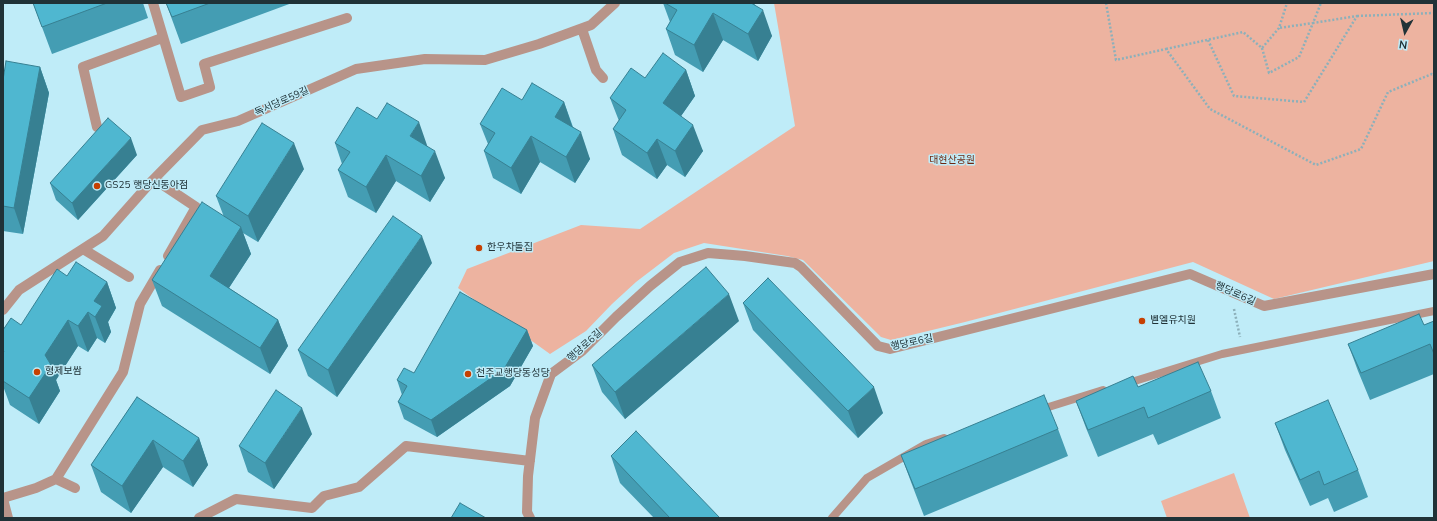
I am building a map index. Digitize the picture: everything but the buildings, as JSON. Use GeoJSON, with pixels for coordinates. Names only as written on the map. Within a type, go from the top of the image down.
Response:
{"type":"FeatureCollection","features":[{"type":"Feature","properties":{"kind":"street"},"geometry":{"type":"LineString","coordinates":[[153,3],[162,38],[181,97],[210,87],[204,64],[347,18]]}},
{"type":"Feature","properties":{"kind":"street","name":"독서당로59길"},"geometry":{"type":"LineString","coordinates":[[3,310],[19,290],[103,236],[154,179],[202,130],[238,121],[356,69],[425,59],[485,60],[539,44],[591,25],[615,3]]}},
{"type":"Feature","properties":{"kind":"street"},"geometry":{"type":"LineString","coordinates":[[582,28],[596,70],[603,78]]}},
{"type":"Feature","properties":{"kind":"street"},"geometry":{"type":"LineString","coordinates":[[97,127],[83,67],[162,38]]}},
{"type":"Feature","properties":{"kind":"street"},"geometry":{"type":"LineString","coordinates":[[8,518],[3,498],[36,488],[56,479],[123,372],[140,304],[199,210],[154,179]]}},
{"type":"Feature","properties":{"kind":"street"},"geometry":{"type":"LineString","coordinates":[[83,249],[129,277]]}},
{"type":"Feature","properties":{"kind":"street","name":"행당로6길"},"geometry":{"type":"LineString","coordinates":[[530,518],[527,512],[528,476],[535,418],[551,374],[582,351],[650,286],[680,262],[708,253],[745,256],[795,264],[801,267],[878,346],[890,349],[1190,274],[1264,306],[1434,274]]}},
{"type":"Feature","properties":{"kind":"street"},"geometry":{"type":"LineString","coordinates":[[199,518],[236,499],[312,508],[324,496],[358,487],[406,446],[530,461]]}},
{"type":"Feature","properties":{"kind":"street"},"geometry":{"type":"LineString","coordinates":[[56,479],[75,488]]}},
{"type":"Feature","properties":{"kind":"lane"},"geometry":{"type":"LineString","coordinates":[[1033,411],[1222,354],[1434,311]]}},
{"type":"Feature","properties":{"kind":"lane"},"geometry":{"type":"LineString","coordinates":[[832,518],[867,478],[926,444],[949,437]]}},
{"type":"Feature","properties":{"kind":"path"},"geometry":{"type":"LineString","coordinates":[[1106,3],[1116,60],[1243,32],[1262,48],[1269,73],[1299,57],[1321,3]]}},
{"type":"Feature","properties":{"kind":"path"},"geometry":{"type":"LineString","coordinates":[[1262,48],[1278,28],[1288,3]]}},
{"type":"Feature","properties":{"kind":"path"},"geometry":{"type":"LineString","coordinates":[[1278,28],[1313,24],[1356,16],[1434,13]]}},
{"type":"Feature","properties":{"kind":"path"},"geometry":{"type":"LineString","coordinates":[[1208,40],[1234,96],[1304,102],[1356,16]]}},
{"type":"Feature","properties":{"kind":"path"},"geometry":{"type":"LineString","coordinates":[[1166,49],[1210,109],[1316,165],[1361,149],[1388,92],[1433,74]]}},
{"type":"Feature","properties":{"kind":"path"},"geometry":{"type":"LineString","coordinates":[[1229,291],[1244,350]]}},
{"type":"Feature","properties":{"kind":"green space","name":"대현산공원"},"geometry":{"type":"Polygon","coordinates":[[[774,3],[1434,3],[1434,261],[1274,299],[1193,262],[891,340],[881,337],[803,260],[787,256],[704,243],[674,253],[636,282],[586,331],[550,354],[458,288],[467,269],[581,225],[640,229],[795,126],[774,3]]]}},
{"type":"Feature","properties":{"kind":"green space"},"geometry":{"type":"Polygon","coordinates":[[[1234,473],[1250,518],[1167,518],[1161,501],[1234,473]]]}},
{"type":"Feature","properties":{"kind":"place","name":"GS25 행당신동아점"},"geometry":{"type":"Point","coordinates":[97,186]}},
{"type":"Feature","properties":{"kind":"place","name":"한우차돌집"},"geometry":{"type":"Point","coordinates":[479,248]}},
{"type":"Feature","properties":{"kind":"place","name":"벧엘유치원"},"geometry":{"type":"Point","coordinates":[1142,321]}},
{"type":"Feature","properties":{"kind":"place","name":"형제보쌈"},"geometry":{"type":"Point","coordinates":[37,372]}},
{"type":"Feature","properties":{"kind":"place","name":"천주교행당동성당"},"geometry":{"type":"Point","coordinates":[468,374]}}]}
